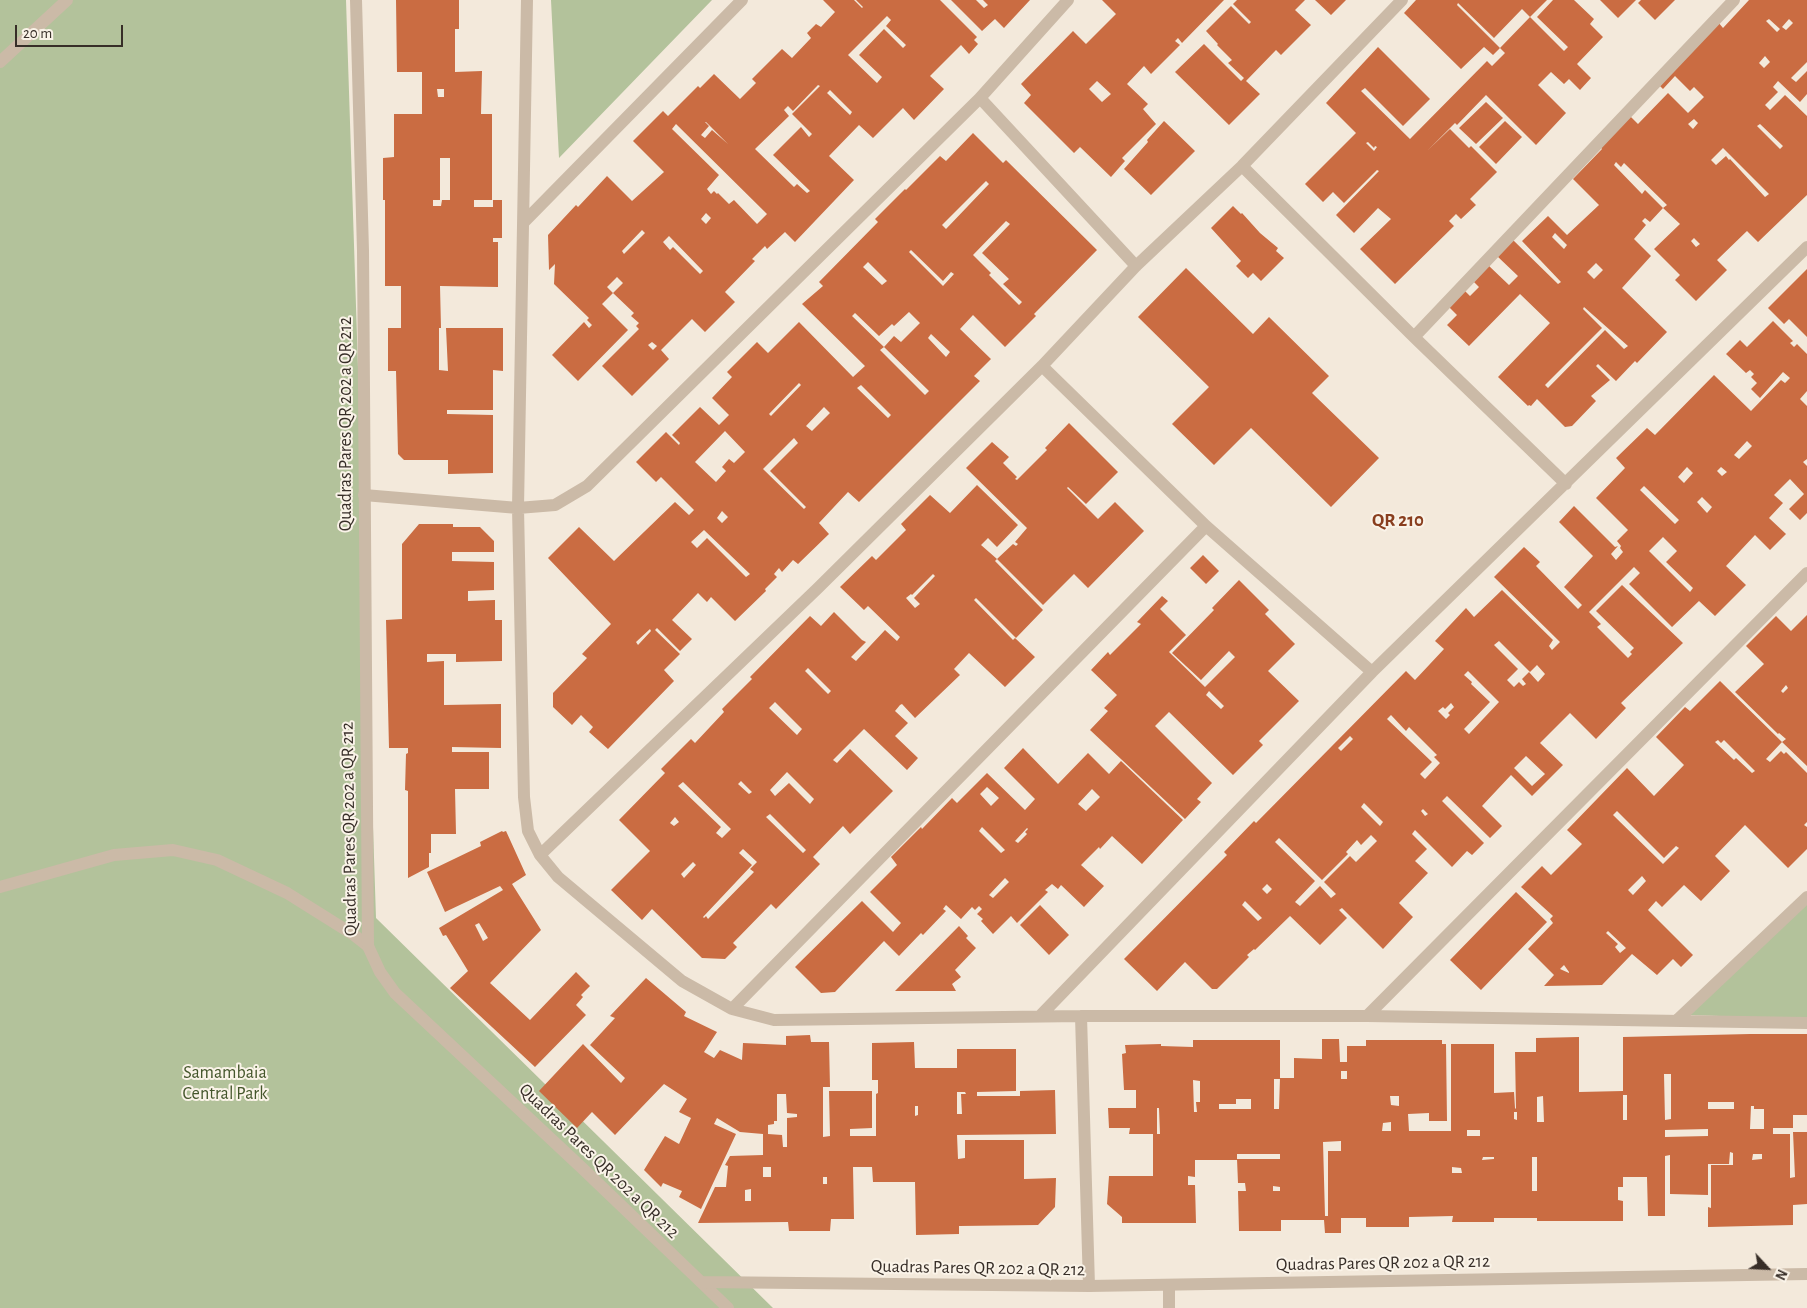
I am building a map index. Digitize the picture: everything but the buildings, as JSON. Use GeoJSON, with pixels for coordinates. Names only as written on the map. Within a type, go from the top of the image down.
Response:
{"type":"FeatureCollection","features":[{"type":"Feature","properties":{"kind":"street"},"geometry":{"type":"LineString","coordinates":[[0,62],[67,0]]}},
{"type":"Feature","properties":{"kind":"street","name":"Quadras Pares QR 202 a QR 212"},"geometry":{"type":"LineString","coordinates":[[356,0],[363,251],[368,946],[380,972],[395,993],[701,1282],[1089,1286],[1807,1274]]}},
{"type":"Feature","properties":{"kind":"street"},"geometry":{"type":"LineString","coordinates":[[527,0],[518,508],[524,797],[528,831],[540,855],[558,876],[682,981],[732,1009],[774,1020],[1040,1016],[1367,1016],[1807,1023]]}},
{"type":"Feature","properties":{"kind":"street"},"geometry":{"type":"LineString","coordinates":[[523,223],[742,0]]}},
{"type":"Feature","properties":{"kind":"street"},"geometry":{"type":"LineString","coordinates":[[364,495],[518,508],[555,505],[587,486],[980,98],[1068,0]]}},
{"type":"Feature","properties":{"kind":"street"},"geometry":{"type":"LineString","coordinates":[[540,855],[818,588],[1042,366],[1136,266],[1242,166],[1402,0]]}},
{"type":"Feature","properties":{"kind":"street"},"geometry":{"type":"LineString","coordinates":[[1414,337],[1734,0]]}},
{"type":"Feature","properties":{"kind":"street"},"geometry":{"type":"LineString","coordinates":[[980,98],[1136,266]]}},
{"type":"Feature","properties":{"kind":"street"},"geometry":{"type":"LineString","coordinates":[[1242,166],[1414,337],[1566,484]]}},
{"type":"Feature","properties":{"kind":"street"},"geometry":{"type":"LineString","coordinates":[[1040,1016],[1372,672],[1807,247]]}},
{"type":"Feature","properties":{"kind":"street"},"geometry":{"type":"LineString","coordinates":[[1042,366],[1206,526],[1372,672]]}},
{"type":"Feature","properties":{"kind":"street"},"geometry":{"type":"LineString","coordinates":[[732,1009],[1206,526]]}},
{"type":"Feature","properties":{"kind":"street"},"geometry":{"type":"LineString","coordinates":[[1367,1016],[1807,573]]}},
{"type":"Feature","properties":{"kind":"street"},"geometry":{"type":"LineString","coordinates":[[0,887],[114,855],[172,850],[217,860],[286,893],[354,935],[368,946]]}},
{"type":"Feature","properties":{"kind":"street"},"geometry":{"type":"LineString","coordinates":[[1676,1022],[1807,897]]}},
{"type":"Feature","properties":{"kind":"street"},"geometry":{"type":"LineString","coordinates":[[1081,1016],[1089,1286]]}},
{"type":"Feature","properties":{"kind":"street"},"geometry":{"type":"LineString","coordinates":[[701,1282],[728,1308]]}},
{"type":"Feature","properties":{"kind":"street"},"geometry":{"type":"LineString","coordinates":[[1169,1285],[1169,1308]]}},
{"type":"Feature","properties":{"kind":"green space","name":"Samambaia Central Park"},"geometry":{"type":"Polygon","coordinates":[[[0,0],[346,0],[376,918],[773,1308],[0,1308],[0,0]]]}},
{"type":"Feature","properties":{"kind":"green space"},"geometry":{"type":"Polygon","coordinates":[[[551,0],[712,0],[559,158],[551,0]]]}},
{"type":"Feature","properties":{"kind":"green space"},"geometry":{"type":"Polygon","coordinates":[[[1807,902],[1807,1019],[1689,1015],[1807,902]]]}},
{"type":"Feature","properties":{"kind":"district","name":"QR 210"},"geometry":{"type":"Point","coordinates":[1398,520]}}]}
